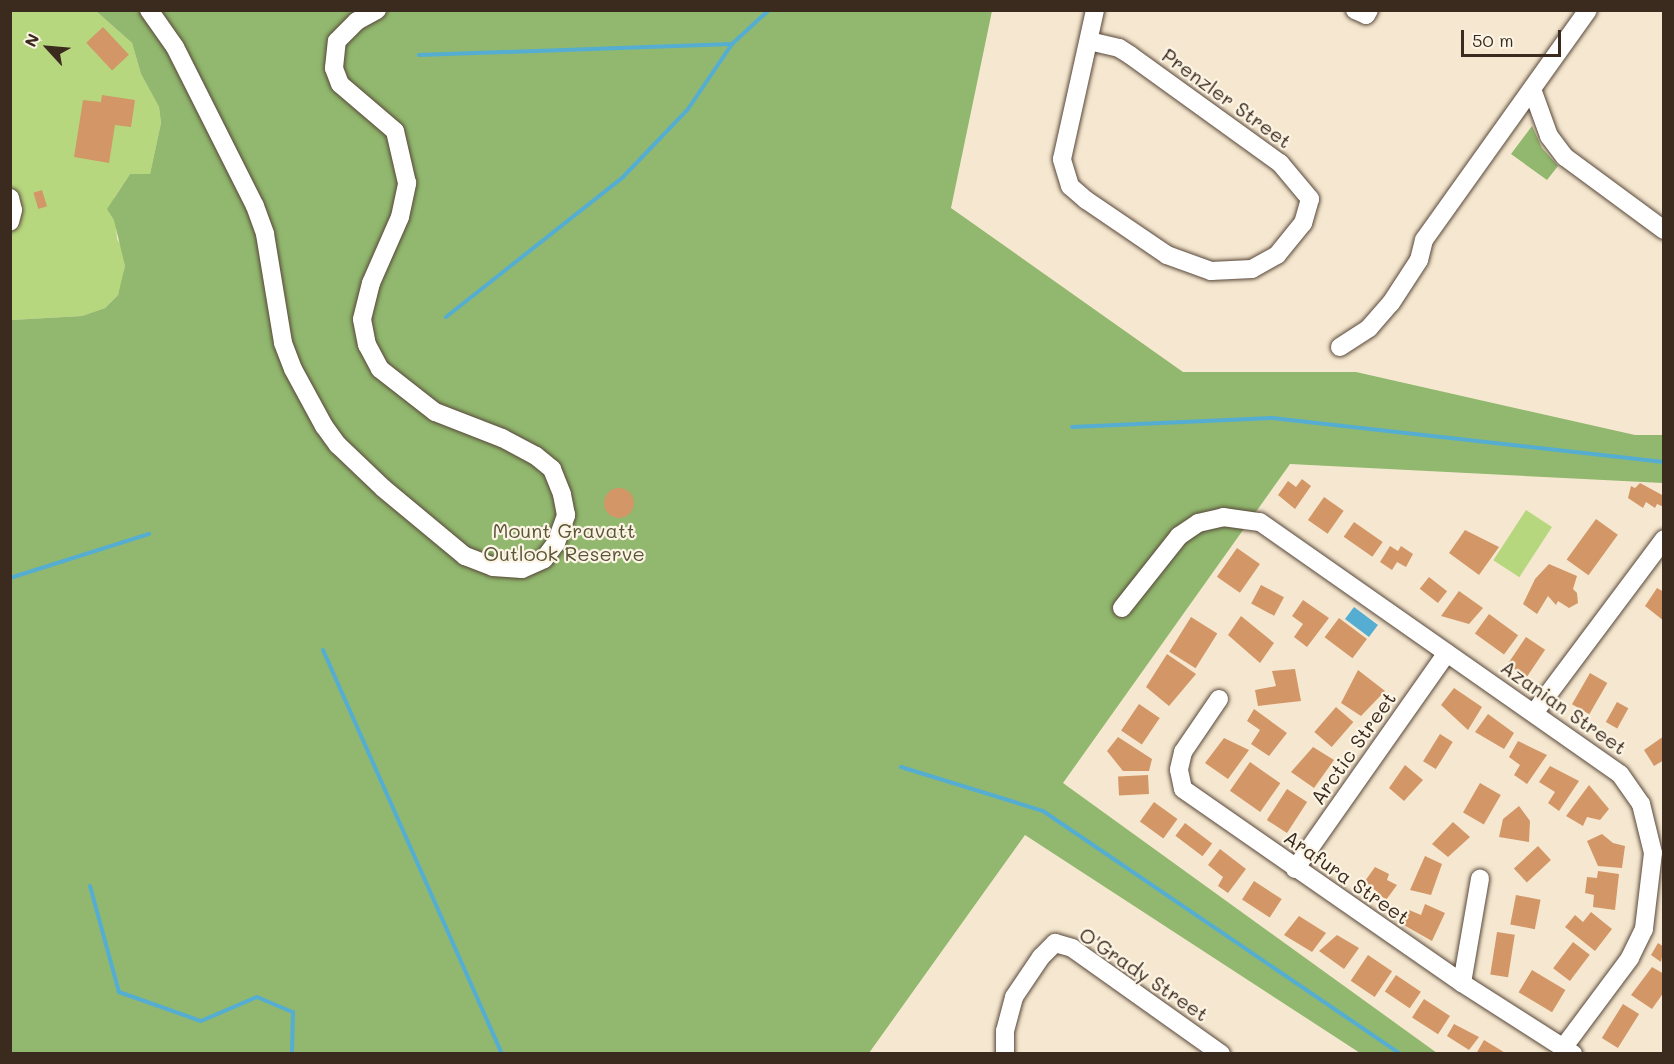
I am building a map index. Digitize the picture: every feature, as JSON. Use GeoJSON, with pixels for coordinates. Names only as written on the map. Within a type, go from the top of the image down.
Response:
{"type":"FeatureCollection","features":[{"type":"Feature","properties":{"kind":"street"},"geometry":{"type":"LineString","coordinates":[[149,10],[175,47],[255,206],[265,234],[283,343],[293,369],[324,426],[338,445],[382,488],[465,556],[493,567],[522,569],[544,559],[556,543],[566,515],[562,494],[552,469],[536,456],[502,438],[435,412],[380,369],[367,345],[362,319],[371,283],[400,217],[407,183],[395,131],[340,84],[334,68],[337,41],[357,21],[377,10]]}},
{"type":"Feature","properties":{"kind":"street","name":"Prenzler Street"},"geometry":{"type":"LineString","coordinates":[[1089,41],[1119,48],[1130,55],[1280,163],[1310,199],[1303,224],[1277,255],[1252,268],[1211,272],[1167,255],[1086,200],[1070,186],[1062,159],[1095,10]]}},
{"type":"Feature","properties":{"kind":"street"},"geometry":{"type":"LineString","coordinates":[[1355,10],[1366,15],[1369,10]]}},
{"type":"Feature","properties":{"kind":"street"},"geometry":{"type":"LineString","coordinates":[[1340,347],[1369,328],[1391,303],[1419,260],[1424,240],[1588,10]]}},
{"type":"Feature","properties":{"kind":"street"},"geometry":{"type":"LineString","coordinates":[[1532,89],[1549,136],[1565,158],[1664,230]]}},
{"type":"Feature","properties":{"kind":"street"},"geometry":{"type":"LineString","coordinates":[[10,198],[14,210],[10,222]]}},
{"type":"Feature","properties":{"kind":"street","name":"Azanian Street"},"geometry":{"type":"LineString","coordinates":[[1122,608],[1179,536],[1198,523],[1223,517],[1260,522],[1620,774],[1641,804],[1653,853],[1644,929],[1630,958],[1568,1051]]}},
{"type":"Feature","properties":{"kind":"street"},"geometry":{"type":"LineString","coordinates":[[1534,713],[1664,540]]}},
{"type":"Feature","properties":{"kind":"street","name":"Arctic Street"},"geometry":{"type":"LineString","coordinates":[[1295,869],[1447,652]]}},
{"type":"Feature","properties":{"kind":"street","name":"Arafura Street"},"geometry":{"type":"LineString","coordinates":[[1220,699],[1183,752],[1179,770],[1183,789],[1462,983],[1568,1051]]}},
{"type":"Feature","properties":{"kind":"street"},"geometry":{"type":"LineString","coordinates":[[1462,983],[1480,879]]}},
{"type":"Feature","properties":{"kind":"street","name":"O'Grady Street"},"geometry":{"type":"LineString","coordinates":[[1005,1053],[1005,1031],[1014,997],[1041,957],[1055,943],[1072,948],[1221,1053]]}},
{"type":"Feature","properties":{"kind":"green space"},"geometry":{"type":"Polygon","coordinates":[[[11,11],[96,11],[132,43],[141,74],[159,107],[161,123],[150,174],[130,174],[114,198],[117,239],[123,249],[125,266],[118,295],[105,308],[82,316],[11,320],[11,11]]]}},
{"type":"Feature","properties":{"kind":"green space","name":"Mount Gravatt Outlook Reserve"},"geometry":{"type":"Polygon","coordinates":[[[96,11],[992,11],[951,208],[1183,372],[1356,372],[1635,435],[1663,435],[1663,483],[1290,464],[1063,783],[1437,1053],[1360,1053],[1025,835],[869,1053],[11,1054],[11,320],[82,316],[105,308],[118,295],[125,266],[114,220],[107,209],[130,174],[150,174],[161,123],[159,107],[141,74],[132,43],[96,11]]]}},
{"type":"Feature","properties":{"kind":"green space"},"geometry":{"type":"Polygon","coordinates":[[[1532,126],[1542,148],[1558,166],[1547,180],[1511,154],[1532,126]]]}},
{"type":"Feature","properties":{"kind":"green space"},"geometry":{"type":"Polygon","coordinates":[[[1526,510],[1552,527],[1519,577],[1493,560],[1526,510]]]}},
{"type":"Feature","properties":{"kind":"water"},"geometry":{"type":"Polygon","coordinates":[[[1354,607],[1378,625],[1369,637],[1345,619],[1354,607]]]}},
{"type":"Feature","properties":{"kind":"building"},"geometry":{"type":"Polygon","coordinates":[[[103,27],[129,55],[112,70],[86,43],[103,27]]]}},
{"type":"Feature","properties":{"kind":"building"},"geometry":{"type":"Polygon","coordinates":[[[102,95],[135,100],[131,127],[115,125],[109,163],[74,157],[83,100],[101,102],[102,95]]]}},
{"type":"Feature","properties":{"kind":"building"},"geometry":{"type":"Polygon","coordinates":[[[42,190],[47,206],[38,209],[33,193],[42,190]]]}},
{"type":"Feature","properties":{"kind":"building"},"geometry":{"type":"Polygon","coordinates":[[[1302,479],[1311,486],[1295,509],[1278,495],[1288,481],[1296,487],[1302,479]]]}},
{"type":"Feature","properties":{"kind":"building"},"geometry":{"type":"Polygon","coordinates":[[[1640,483],[1664,496],[1664,507],[1657,504],[1655,508],[1646,502],[1643,508],[1628,498],[1631,486],[1635,488],[1640,483]]]}},
{"type":"Feature","properties":{"kind":"building"},"geometry":{"type":"Polygon","coordinates":[[[619,488],[630,492],[634,503],[630,514],[619,518],[608,514],[604,503],[608,492],[619,488]]]}},
{"type":"Feature","properties":{"kind":"building"},"geometry":{"type":"Polygon","coordinates":[[[1324,497],[1344,511],[1328,534],[1308,520],[1324,497]]]}},
{"type":"Feature","properties":{"kind":"building"},"geometry":{"type":"Polygon","coordinates":[[[1596,519],[1618,535],[1588,575],[1567,559],[1596,519]]]}},
{"type":"Feature","properties":{"kind":"building"},"geometry":{"type":"Polygon","coordinates":[[[1354,522],[1383,542],[1372,557],[1344,537],[1354,522]]]}},
{"type":"Feature","properties":{"kind":"building"},"geometry":{"type":"Polygon","coordinates":[[[1465,530],[1499,547],[1479,575],[1449,553],[1465,530]]]}},
{"type":"Feature","properties":{"kind":"building"},"geometry":{"type":"Polygon","coordinates":[[[1390,546],[1398,551],[1401,546],[1413,554],[1406,567],[1397,562],[1392,570],[1380,562],[1390,546]]]}},
{"type":"Feature","properties":{"kind":"building"},"geometry":{"type":"Polygon","coordinates":[[[1237,548],[1260,564],[1240,593],[1217,577],[1237,548]]]}},
{"type":"Feature","properties":{"kind":"building"},"geometry":{"type":"Polygon","coordinates":[[[1549,564],[1577,576],[1573,589],[1577,593],[1578,603],[1569,608],[1558,601],[1556,605],[1548,596],[1537,614],[1523,604],[1535,579],[1549,564]]]}},
{"type":"Feature","properties":{"kind":"building"},"geometry":{"type":"Polygon","coordinates":[[[1429,577],[1447,591],[1438,603],[1420,589],[1429,577]]]}},
{"type":"Feature","properties":{"kind":"building"},"geometry":{"type":"Polygon","coordinates":[[[1261,585],[1284,597],[1274,616],[1251,604],[1261,585]]]}},
{"type":"Feature","properties":{"kind":"building"},"geometry":{"type":"Polygon","coordinates":[[[1657,588],[1664,592],[1664,621],[1645,606],[1657,588]]]}},
{"type":"Feature","properties":{"kind":"building"},"geometry":{"type":"Polygon","coordinates":[[[1459,591],[1483,608],[1469,624],[1441,616],[1459,591]]]}},
{"type":"Feature","properties":{"kind":"building"},"geometry":{"type":"Polygon","coordinates":[[[1303,600],[1329,618],[1307,647],[1294,637],[1303,624],[1292,616],[1303,600]]]}},
{"type":"Feature","properties":{"kind":"building"},"geometry":{"type":"Polygon","coordinates":[[[1489,614],[1518,635],[1504,655],[1475,633],[1489,614]]]}},
{"type":"Feature","properties":{"kind":"building"},"geometry":{"type":"Polygon","coordinates":[[[1241,616],[1274,643],[1260,663],[1228,635],[1241,616]]]}},
{"type":"Feature","properties":{"kind":"building"},"geometry":{"type":"Polygon","coordinates":[[[1191,617],[1217,633],[1196,668],[1169,652],[1191,617]]]}},
{"type":"Feature","properties":{"kind":"building"},"geometry":{"type":"Polygon","coordinates":[[[1339,618],[1367,639],[1353,658],[1325,637],[1339,618]]]}},
{"type":"Feature","properties":{"kind":"building"},"geometry":{"type":"Polygon","coordinates":[[[1526,637],[1545,650],[1527,677],[1508,664],[1526,637]]]}},
{"type":"Feature","properties":{"kind":"building"},"geometry":{"type":"Polygon","coordinates":[[[1167,654],[1196,674],[1169,706],[1146,687],[1167,654]]]}},
{"type":"Feature","properties":{"kind":"building"},"geometry":{"type":"Polygon","coordinates":[[[1295,669],[1301,701],[1258,706],[1255,690],[1276,686],[1272,671],[1295,669]]]}},
{"type":"Feature","properties":{"kind":"building"},"geometry":{"type":"Polygon","coordinates":[[[1358,670],[1385,691],[1361,716],[1341,703],[1358,670]]]}},
{"type":"Feature","properties":{"kind":"building"},"geometry":{"type":"Polygon","coordinates":[[[1590,673],[1607,683],[1589,714],[1572,704],[1590,673]]]}},
{"type":"Feature","properties":{"kind":"building"},"geometry":{"type":"Polygon","coordinates":[[[1454,688],[1482,707],[1468,730],[1441,705],[1454,688]]]}},
{"type":"Feature","properties":{"kind":"building"},"geometry":{"type":"Polygon","coordinates":[[[1617,702],[1628,708],[1617,728],[1606,722],[1617,702]]]}},
{"type":"Feature","properties":{"kind":"building"},"geometry":{"type":"Polygon","coordinates":[[[1139,704],[1160,718],[1142,745],[1121,731],[1139,704]]]}},
{"type":"Feature","properties":{"kind":"building"},"geometry":{"type":"Polygon","coordinates":[[[1336,707],[1353,722],[1332,747],[1314,732],[1336,707]]]}},
{"type":"Feature","properties":{"kind":"building"},"geometry":{"type":"Polygon","coordinates":[[[1254,709],[1287,733],[1269,756],[1251,744],[1260,730],[1247,721],[1254,709]]]}},
{"type":"Feature","properties":{"kind":"building"},"geometry":{"type":"Polygon","coordinates":[[[1488,714],[1514,733],[1504,749],[1475,732],[1488,714]]]}},
{"type":"Feature","properties":{"kind":"building"},"geometry":{"type":"Polygon","coordinates":[[[1440,734],[1453,742],[1436,769],[1423,761],[1440,734]]]}},
{"type":"Feature","properties":{"kind":"building"},"geometry":{"type":"Polygon","coordinates":[[[1664,736],[1664,760],[1654,766],[1644,750],[1664,736]]]}},
{"type":"Feature","properties":{"kind":"building"},"geometry":{"type":"Polygon","coordinates":[[[1118,737],[1152,759],[1149,771],[1123,771],[1107,751],[1118,737]]]}},
{"type":"Feature","properties":{"kind":"building"},"geometry":{"type":"Polygon","coordinates":[[[1224,738],[1249,750],[1228,779],[1205,763],[1224,738]]]}},
{"type":"Feature","properties":{"kind":"building"},"geometry":{"type":"Polygon","coordinates":[[[1518,741],[1547,755],[1527,784],[1514,775],[1520,765],[1509,757],[1518,741]]]}},
{"type":"Feature","properties":{"kind":"building"},"geometry":{"type":"Polygon","coordinates":[[[1313,747],[1334,760],[1314,788],[1291,772],[1313,747]]]}},
{"type":"Feature","properties":{"kind":"building"},"geometry":{"type":"Polygon","coordinates":[[[1250,762],[1280,783],[1260,812],[1230,791],[1250,762]]]}},
{"type":"Feature","properties":{"kind":"building"},"geometry":{"type":"Polygon","coordinates":[[[1405,765],[1423,780],[1404,801],[1389,788],[1405,765]]]}},
{"type":"Feature","properties":{"kind":"building"},"geometry":{"type":"Polygon","coordinates":[[[1550,766],[1579,781],[1559,811],[1548,803],[1555,792],[1539,782],[1550,766]]]}},
{"type":"Feature","properties":{"kind":"building"},"geometry":{"type":"Polygon","coordinates":[[[1148,775],[1149,794],[1119,796],[1118,777],[1148,775]]]}},
{"type":"Feature","properties":{"kind":"building"},"geometry":{"type":"Polygon","coordinates":[[[1480,783],[1501,795],[1484,824],[1463,812],[1480,783]]]}},
{"type":"Feature","properties":{"kind":"building"},"geometry":{"type":"Polygon","coordinates":[[[1589,785],[1609,809],[1600,820],[1587,817],[1583,826],[1566,816],[1589,785]]]}},
{"type":"Feature","properties":{"kind":"building"},"geometry":{"type":"Polygon","coordinates":[[[1287,789],[1307,802],[1287,833],[1267,820],[1287,789]]]}},
{"type":"Feature","properties":{"kind":"building"},"geometry":{"type":"Polygon","coordinates":[[[1154,802],[1177,819],[1163,838],[1140,821],[1154,802]]]}},
{"type":"Feature","properties":{"kind":"building"},"geometry":{"type":"Polygon","coordinates":[[[1519,806],[1530,821],[1529,842],[1499,837],[1503,819],[1519,806]]]}},
{"type":"Feature","properties":{"kind":"building"},"geometry":{"type":"Polygon","coordinates":[[[1453,822],[1470,837],[1448,857],[1432,844],[1453,822]]]}},
{"type":"Feature","properties":{"kind":"building"},"geometry":{"type":"Polygon","coordinates":[[[1185,823],[1212,843],[1203,856],[1175,836],[1185,823]]]}},
{"type":"Feature","properties":{"kind":"building"},"geometry":{"type":"Polygon","coordinates":[[[1602,834],[1613,843],[1625,846],[1622,868],[1598,866],[1587,841],[1602,834]]]}},
{"type":"Feature","properties":{"kind":"building"},"geometry":{"type":"Polygon","coordinates":[[[1538,846],[1551,860],[1527,882],[1514,869],[1538,846]]]}},
{"type":"Feature","properties":{"kind":"building"},"geometry":{"type":"Polygon","coordinates":[[[1220,849],[1246,869],[1228,893],[1218,886],[1223,877],[1208,865],[1220,849]]]}},
{"type":"Feature","properties":{"kind":"building"},"geometry":{"type":"Polygon","coordinates":[[[1425,856],[1442,864],[1431,895],[1410,890],[1425,856]]]}},
{"type":"Feature","properties":{"kind":"building"},"geometry":{"type":"Polygon","coordinates":[[[1375,867],[1389,874],[1387,880],[1397,885],[1386,900],[1365,881],[1375,867]]]}},
{"type":"Feature","properties":{"kind":"building"},"geometry":{"type":"Polygon","coordinates":[[[1598,871],[1619,874],[1615,910],[1593,907],[1594,895],[1585,893],[1587,877],[1597,878],[1598,871]]]}},
{"type":"Feature","properties":{"kind":"building"},"geometry":{"type":"Polygon","coordinates":[[[1254,881],[1282,899],[1270,917],[1242,899],[1254,881]]]}},
{"type":"Feature","properties":{"kind":"building"},"geometry":{"type":"Polygon","coordinates":[[[1516,895],[1541,900],[1535,929],[1510,924],[1516,895]]]}},
{"type":"Feature","properties":{"kind":"building"},"geometry":{"type":"Polygon","coordinates":[[[1425,904],[1445,913],[1432,941],[1402,924],[1409,910],[1421,915],[1425,904]]]}},
{"type":"Feature","properties":{"kind":"building"},"geometry":{"type":"Polygon","coordinates":[[[1591,912],[1612,929],[1595,951],[1565,927],[1575,915],[1583,922],[1591,912]]]}},
{"type":"Feature","properties":{"kind":"building"},"geometry":{"type":"Polygon","coordinates":[[[1299,916],[1326,933],[1312,952],[1284,935],[1299,916]]]}},
{"type":"Feature","properties":{"kind":"building"},"geometry":{"type":"Polygon","coordinates":[[[1497,932],[1515,935],[1508,977],[1490,974],[1497,932]]]}},
{"type":"Feature","properties":{"kind":"building"},"geometry":{"type":"Polygon","coordinates":[[[1337,935],[1359,948],[1344,969],[1319,951],[1337,935]]]}},
{"type":"Feature","properties":{"kind":"building"},"geometry":{"type":"Polygon","coordinates":[[[1573,942],[1590,955],[1570,981],[1553,968],[1573,942]]]}},
{"type":"Feature","properties":{"kind":"building"},"geometry":{"type":"Polygon","coordinates":[[[1658,943],[1664,947],[1661,962],[1651,955],[1658,943]]]}},
{"type":"Feature","properties":{"kind":"building"},"geometry":{"type":"Polygon","coordinates":[[[1368,955],[1392,971],[1375,997],[1351,981],[1368,955]]]}},
{"type":"Feature","properties":{"kind":"building"},"geometry":{"type":"Polygon","coordinates":[[[1652,967],[1664,974],[1664,992],[1652,1009],[1631,995],[1652,967]]]}},
{"type":"Feature","properties":{"kind":"building"},"geometry":{"type":"Polygon","coordinates":[[[1532,970],[1565,990],[1552,1012],[1519,992],[1532,970]]]}},
{"type":"Feature","properties":{"kind":"building"},"geometry":{"type":"Polygon","coordinates":[[[1396,975],[1421,992],[1410,1008],[1385,992],[1396,975]]]}},
{"type":"Feature","properties":{"kind":"building"},"geometry":{"type":"Polygon","coordinates":[[[1424,999],[1450,1016],[1438,1034],[1412,1017],[1424,999]]]}},
{"type":"Feature","properties":{"kind":"building"},"geometry":{"type":"Polygon","coordinates":[[[1623,1004],[1639,1014],[1618,1048],[1602,1038],[1623,1004]]]}},
{"type":"Feature","properties":{"kind":"building"},"geometry":{"type":"Polygon","coordinates":[[[1454,1024],[1479,1037],[1469,1050],[1447,1036],[1454,1024]]]}},
{"type":"Feature","properties":{"kind":"building"},"geometry":{"type":"Polygon","coordinates":[[[1484,1040],[1507,1054],[1476,1054],[1484,1040]]]}},
{"type":"Feature","properties":{"kind":"waterway"},"geometry":{"type":"LineString","coordinates":[[446,317],[623,177],[688,109],[732,44],[769,10]]}},
{"type":"Feature","properties":{"kind":"waterway"},"geometry":{"type":"LineString","coordinates":[[419,55],[732,44]]}},
{"type":"Feature","properties":{"kind":"waterway"},"geometry":{"type":"LineString","coordinates":[[1072,427],[1272,418],[1664,462]]}},
{"type":"Feature","properties":{"kind":"waterway"},"geometry":{"type":"LineString","coordinates":[[10,578],[149,534]]}},
{"type":"Feature","properties":{"kind":"waterway"},"geometry":{"type":"LineString","coordinates":[[323,650],[502,1054]]}},
{"type":"Feature","properties":{"kind":"waterway"},"geometry":{"type":"LineString","coordinates":[[901,767],[1043,811],[1400,1054]]}},
{"type":"Feature","properties":{"kind":"waterway"},"geometry":{"type":"LineString","coordinates":[[90,886],[119,992],[201,1021],[257,997],[293,1012],[292,1054]]}}]}
